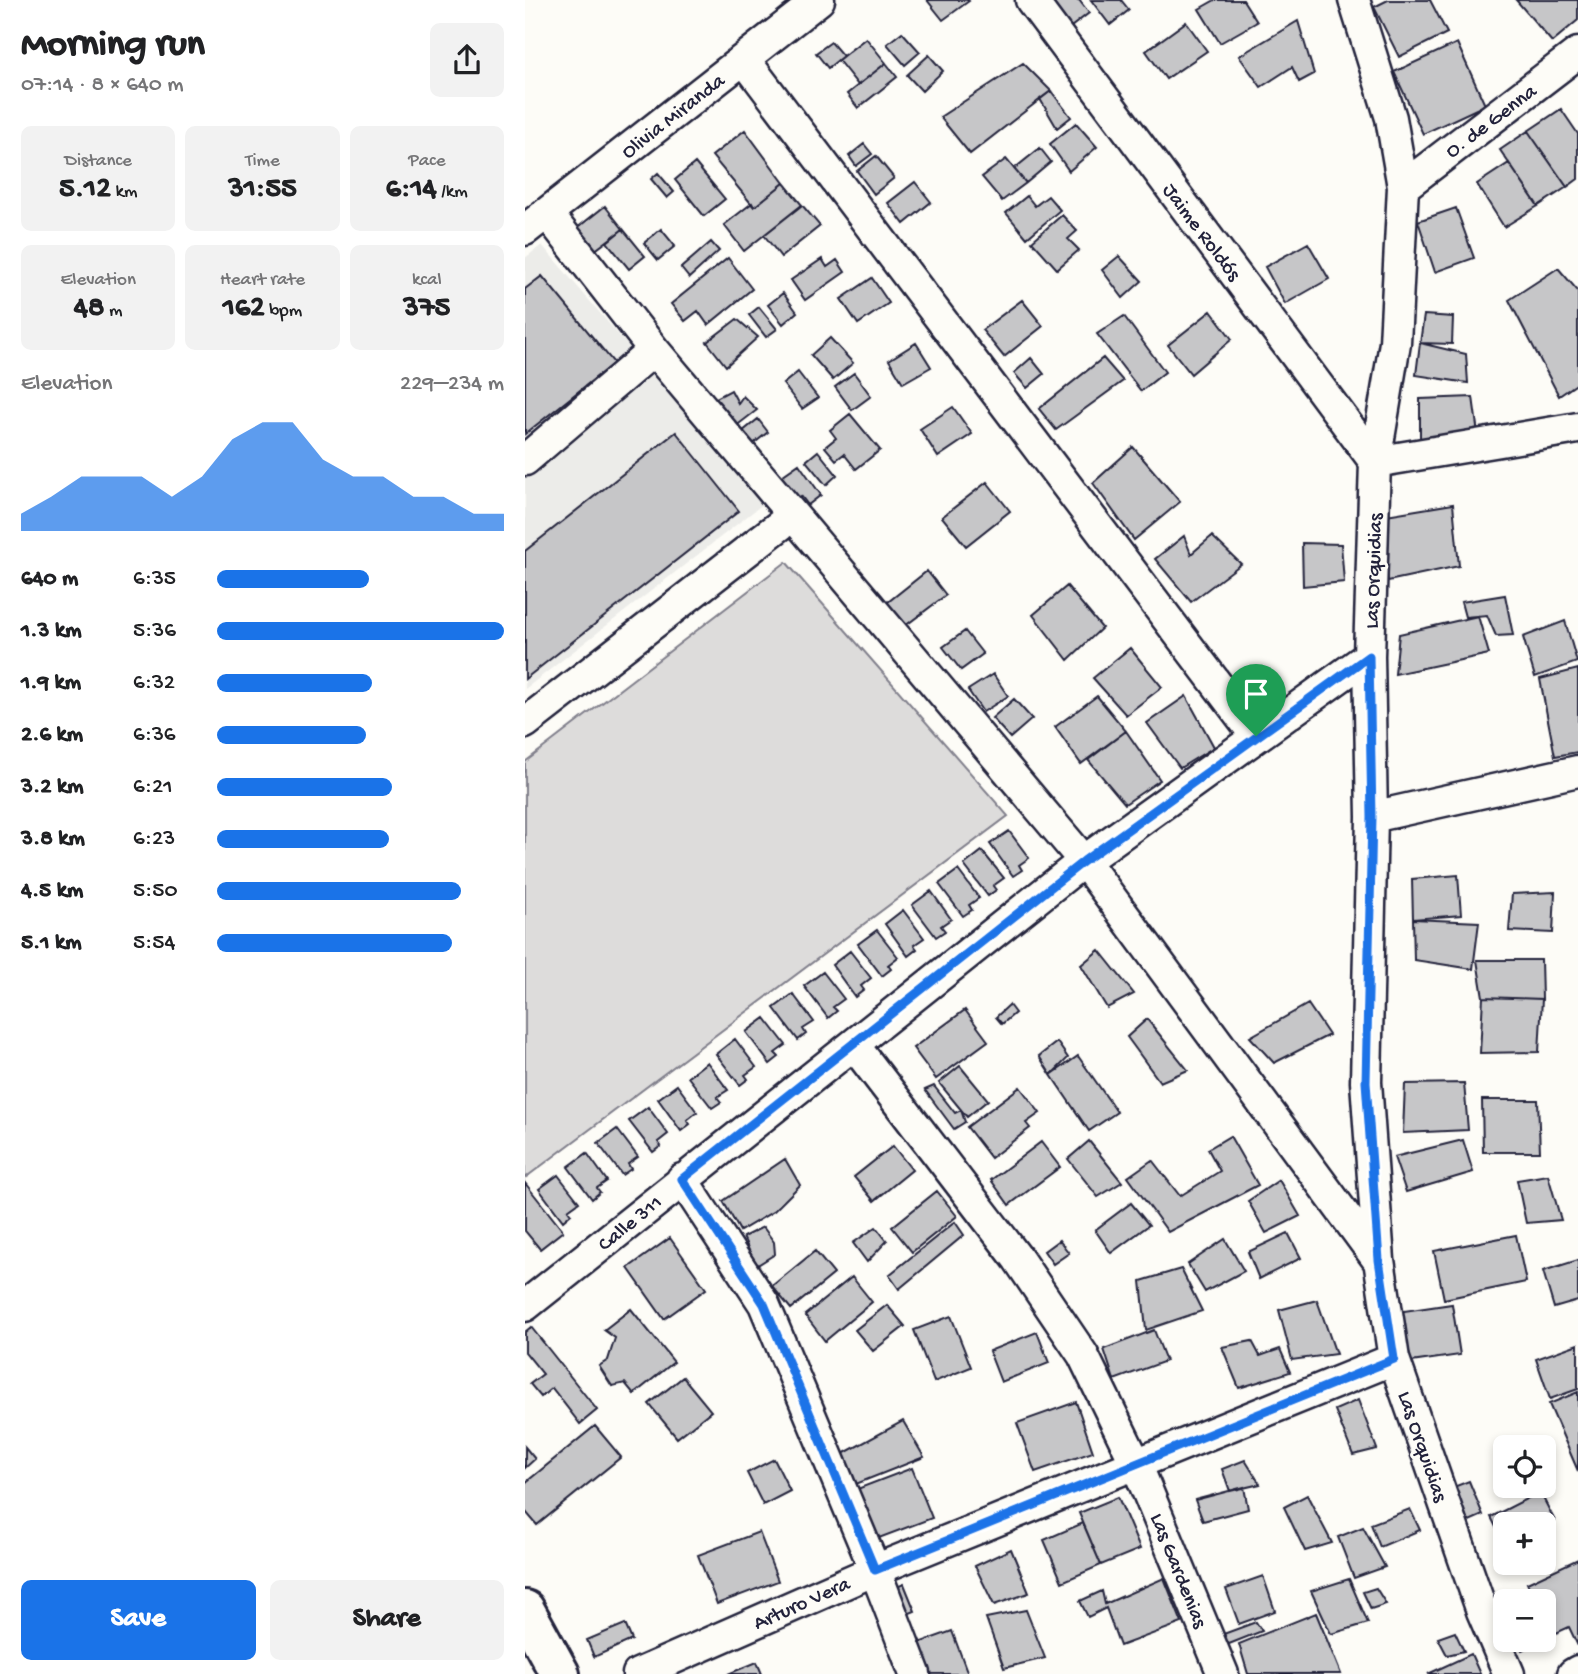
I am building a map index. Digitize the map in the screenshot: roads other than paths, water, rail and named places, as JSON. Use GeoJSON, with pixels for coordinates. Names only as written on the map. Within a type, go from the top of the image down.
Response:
{"type":"FeatureCollection","features":[{"type":"Feature","properties":{"kind":"main road"},"geometry":{"type":"LineString","coordinates":[[525,1610],[560,1674]]}},
{"type":"Feature","properties":{"kind":"street","name":"Olivia Miranda"},"geometry":{"type":"LineString","coordinates":[[536,221],[819,0]]}},
{"type":"Feature","properties":{"kind":"street","name":"Jaime Roldós"},"geometry":{"type":"LineString","coordinates":[[1031,0],[1375,461]]}},
{"type":"Feature","properties":{"kind":"street","name":"Las Orquidias"},"geometry":{"type":"LineString","coordinates":[[1354,0],[1391,118],[1403,187],[1395,343],[1375,461],[1369,656],[1372,817],[1366,1082],[1379,1260],[1394,1359],[1482,1611],[1509,1674]]}},
{"type":"Feature","properties":{"kind":"street","name":"O. de Genna"},"geometry":{"type":"LineString","coordinates":[[1403,187],[1578,53]]}},
{"type":"Feature","properties":{"kind":"street"},"geometry":{"type":"LineString","coordinates":[[744,59],[1256,736]]}},
{"type":"Feature","properties":{"kind":"street"},"geometry":{"type":"LineString","coordinates":[[536,221],[654,350],[1084,861],[1379,1260]]}},
{"type":"Feature","properties":{"kind":"street"},"geometry":{"type":"LineString","coordinates":[[525,460],[654,350]]}},
{"type":"Feature","properties":{"kind":"street"},"geometry":{"type":"LineString","coordinates":[[1375,461],[1573,437]]}},
{"type":"Feature","properties":{"kind":"street"},"geometry":{"type":"LineString","coordinates":[[525,723],[792,516]]}},
{"type":"Feature","properties":{"kind":"street","name":"Calle 311"},"geometry":{"type":"LineString","coordinates":[[525,1306],[1084,861],[1369,656]]}},
{"type":"Feature","properties":{"kind":"street"},"geometry":{"type":"LineString","coordinates":[[1372,817],[1578,771]]}},
{"type":"Feature","properties":{"kind":"street","name":"Las Gardenias"},"geometry":{"type":"LineString","coordinates":[[853,1045],[1017,1259],[1083,1354],[1137,1466],[1223,1674]]}},
{"type":"Feature","properties":{"kind":"street"},"geometry":{"type":"LineString","coordinates":[[682,1179],[764,1304],[875,1570],[915,1674]]}},
{"type":"Feature","properties":{"kind":"street","name":"Arturo Vera"},"geometry":{"type":"LineString","coordinates":[[638,1674],[875,1570],[1137,1466],[1394,1359]]}},
{"type":"Feature","properties":{"kind":"street"},"geometry":{"type":"LineString","coordinates":[[1573,1674],[1578,1671]]}}]}
